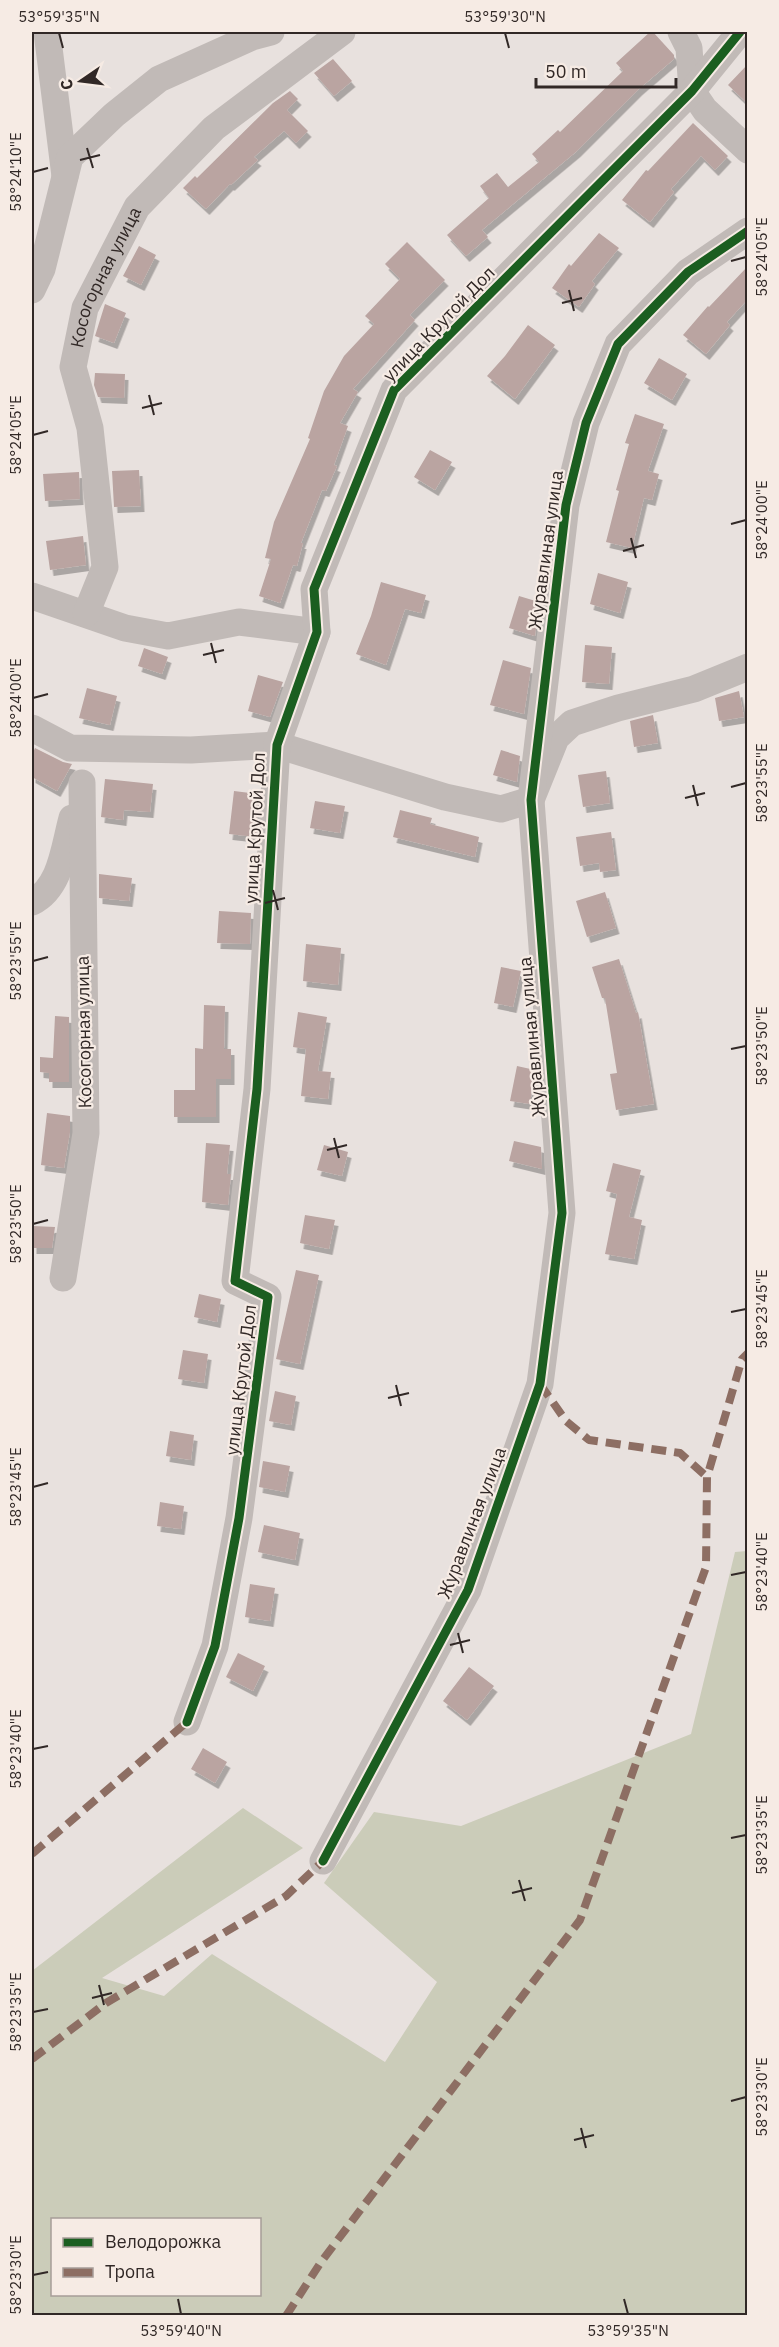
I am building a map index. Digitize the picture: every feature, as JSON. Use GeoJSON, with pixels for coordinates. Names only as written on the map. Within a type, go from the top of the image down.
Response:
{"type":"FeatureCollection","features":[{"type":"Feature","properties":{"kind":"street"},"geometry":{"type":"LineString","coordinates":[[32,39],[35,32]]}},
{"type":"Feature","properties":{"kind":"street"},"geometry":{"type":"LineString","coordinates":[[47,32],[65,177]]}},
{"type":"Feature","properties":{"kind":"street"},"geometry":{"type":"LineString","coordinates":[[32,290],[42,270],[70,157],[114,115],[159,80],[252,37],[272,32]]}},
{"type":"Feature","properties":{"kind":"street","name":"Косогорная улица"},"geometry":{"type":"LineString","coordinates":[[86,614],[105,567],[90,428],[73,367],[85,308],[137,207],[214,128],[342,32]]}},
{"type":"Feature","properties":{"kind":"street"},"geometry":{"type":"LineString","coordinates":[[681,32],[689,48],[692,91],[705,110],[747,150]]}},
{"type":"Feature","properties":{"kind":"street","name":"улица Крутой Дол"},"geometry":{"type":"LineString","coordinates":[[187,1722],[215,1646],[239,1518],[268,1297],[235,1281],[257,1089],[277,745],[317,632],[314,589],[394,390],[692,91],[740,32]]}},
{"type":"Feature","properties":{"kind":"street","name":"Журавлиная улица"},"geometry":{"type":"LineString","coordinates":[[323,1861],[468,1590],[540,1384],[562,1213],[531,800],[566,505],[586,423],[618,344],[688,272],[747,231]]}},
{"type":"Feature","properties":{"kind":"street"},"geometry":{"type":"LineString","coordinates":[[32,596],[125,628],[168,636],[238,621],[317,632]]}},
{"type":"Feature","properties":{"kind":"street"},"geometry":{"type":"LineString","coordinates":[[531,800],[556,738],[572,723],[618,708],[694,689],[747,667]]}},
{"type":"Feature","properties":{"kind":"street"},"geometry":{"type":"LineString","coordinates":[[32,728],[70,748],[191,750],[277,745]]}},
{"type":"Feature","properties":{"kind":"street","name":"улица Крутой Дол"},"geometry":{"type":"LineString","coordinates":[[277,745],[445,797],[501,809],[531,800]]}},
{"type":"Feature","properties":{"kind":"street","name":"Косогорная улица"},"geometry":{"type":"LineString","coordinates":[[63,1278],[86,1133],[82,783],[70,748]]}},
{"type":"Feature","properties":{"kind":"street"},"geometry":{"type":"LineString","coordinates":[[32,902],[38,900],[57,875],[82,783]]}},
{"type":"Feature","properties":{"kind":"green space"},"geometry":{"type":"Polygon","coordinates":[[[747,1551],[747,2315],[32,2315],[32,1971],[243,1808],[303,1848],[102,1978],[164,1996],[212,1954],[385,2062],[437,1982],[324,1883],[374,1812],[461,1826],[691,1734],[735,1552],[747,1551]]]}},
{"type":"Feature","properties":{"kind":"building"},"geometry":{"type":"Polygon","coordinates":[[[650,32],[653,32],[674,55],[674,59],[639,89],[577,151],[482,230],[488,237],[466,256],[447,235],[489,198],[480,186],[497,173],[508,187],[539,162],[532,154],[558,130],[560,132],[623,71],[616,63],[650,32]]]}},
{"type":"Feature","properties":{"kind":"building"},"geometry":{"type":"Polygon","coordinates":[[[333,59],[352,81],[334,96],[314,73],[333,59]]]}},
{"type":"Feature","properties":{"kind":"building"},"geometry":{"type":"Polygon","coordinates":[[[747,65],[747,103],[728,85],[747,65]]]}},
{"type":"Feature","properties":{"kind":"building"},"geometry":{"type":"Polygon","coordinates":[[[290,91],[298,99],[287,110],[308,131],[296,143],[284,131],[254,157],[258,160],[206,209],[183,188],[195,176],[197,178],[273,103],[290,91]]]}},
{"type":"Feature","properties":{"kind":"building"},"geometry":{"type":"Polygon","coordinates":[[[693,123],[728,156],[715,170],[701,156],[671,189],[674,192],[650,222],[622,200],[646,170],[648,171],[693,123]]]}},
{"type":"Feature","properties":{"kind":"building"},"geometry":{"type":"Polygon","coordinates":[[[599,233],[619,248],[592,281],[595,284],[579,307],[552,288],[569,264],[571,266],[599,233]]]}},
{"type":"Feature","properties":{"kind":"building"},"geometry":{"type":"Polygon","coordinates":[[[407,242],[445,280],[410,315],[415,320],[353,389],[358,392],[340,423],[348,426],[334,465],[337,466],[326,491],[322,490],[301,543],[303,543],[297,566],[293,565],[280,603],[259,596],[271,559],[265,558],[274,522],[310,439],[308,438],[324,391],[344,356],[374,324],[365,316],[400,279],[385,264],[407,242]]]}},
{"type":"Feature","properties":{"kind":"building"},"geometry":{"type":"Polygon","coordinates":[[[139,246],[156,255],[141,285],[123,276],[139,246]]]}},
{"type":"Feature","properties":{"kind":"building"},"geometry":{"type":"Polygon","coordinates":[[[747,267],[747,300],[727,322],[730,325],[706,354],[683,335],[747,267]]]}},
{"type":"Feature","properties":{"kind":"building"},"geometry":{"type":"Polygon","coordinates":[[[105,304],[126,313],[114,343],[95,336],[105,304]]]}},
{"type":"Feature","properties":{"kind":"building"},"geometry":{"type":"Polygon","coordinates":[[[528,325],[555,345],[515,399],[487,376],[528,325]]]}},
{"type":"Feature","properties":{"kind":"building"},"geometry":{"type":"Polygon","coordinates":[[[659,358],[687,374],[672,400],[644,383],[659,358]]]}},
{"type":"Feature","properties":{"kind":"building"},"geometry":{"type":"Polygon","coordinates":[[[95,373],[125,374],[124,398],[98,397],[94,385],[95,373]]]}},
{"type":"Feature","properties":{"kind":"building"},"geometry":{"type":"Polygon","coordinates":[[[635,414],[664,424],[648,471],[659,474],[652,500],[644,498],[632,548],[606,542],[619,491],[616,490],[629,444],[625,443],[635,414]]]}},
{"type":"Feature","properties":{"kind":"building"},"geometry":{"type":"Polygon","coordinates":[[[430,450],[452,462],[435,490],[414,477],[430,450]]]}},
{"type":"Feature","properties":{"kind":"building"},"geometry":{"type":"Polygon","coordinates":[[[139,470],[141,506],[114,507],[112,471],[139,470]]]}},
{"type":"Feature","properties":{"kind":"building"},"geometry":{"type":"Polygon","coordinates":[[[79,472],[80,499],[45,501],[43,474],[79,472]]]}},
{"type":"Feature","properties":{"kind":"building"},"geometry":{"type":"Polygon","coordinates":[[[83,536],[86,565],[50,570],[46,541],[83,536]]]}},
{"type":"Feature","properties":{"kind":"building"},"geometry":{"type":"Polygon","coordinates":[[[598,573],[628,582],[620,613],[590,604],[598,573]]]}},
{"type":"Feature","properties":{"kind":"building"},"geometry":{"type":"Polygon","coordinates":[[[381,582],[426,595],[421,613],[405,609],[386,665],[356,654],[381,582]]]}},
{"type":"Feature","properties":{"kind":"building"},"geometry":{"type":"Polygon","coordinates":[[[519,596],[539,602],[535,636],[509,628],[519,596]]]}},
{"type":"Feature","properties":{"kind":"building"},"geometry":{"type":"Polygon","coordinates":[[[585,645],[612,647],[609,684],[582,682],[585,645]]]}},
{"type":"Feature","properties":{"kind":"building"},"geometry":{"type":"Polygon","coordinates":[[[144,648],[168,657],[162,674],[138,666],[144,648]]]}},
{"type":"Feature","properties":{"kind":"building"},"geometry":{"type":"Polygon","coordinates":[[[503,660],[531,668],[524,714],[490,705],[503,660]]]}},
{"type":"Feature","properties":{"kind":"building"},"geometry":{"type":"Polygon","coordinates":[[[258,675],[283,682],[270,717],[248,711],[258,675]]]}},
{"type":"Feature","properties":{"kind":"building"},"geometry":{"type":"Polygon","coordinates":[[[87,688],[117,696],[110,725],[79,718],[87,688]]]}},
{"type":"Feature","properties":{"kind":"building"},"geometry":{"type":"Polygon","coordinates":[[[739,691],[744,717],[719,721],[715,698],[739,691]]]}},
{"type":"Feature","properties":{"kind":"building"},"geometry":{"type":"Polygon","coordinates":[[[653,715],[658,743],[634,747],[630,721],[653,715]]]}},
{"type":"Feature","properties":{"kind":"building"},"geometry":{"type":"Polygon","coordinates":[[[35,748],[72,764],[57,791],[32,777],[32,755],[35,748]]]}},
{"type":"Feature","properties":{"kind":"building"},"geometry":{"type":"Polygon","coordinates":[[[501,750],[520,756],[517,782],[493,775],[501,750]]]}},
{"type":"Feature","properties":{"kind":"building"},"geometry":{"type":"Polygon","coordinates":[[[606,771],[610,803],[583,807],[578,775],[606,771]]]}},
{"type":"Feature","properties":{"kind":"building"},"geometry":{"type":"Polygon","coordinates":[[[105,779],[153,784],[150,812],[124,810],[123,820],[101,817],[105,779]]]}},
{"type":"Feature","properties":{"kind":"building"},"geometry":{"type":"Polygon","coordinates":[[[234,791],[258,794],[256,837],[229,834],[234,791]]]}},
{"type":"Feature","properties":{"kind":"building"},"geometry":{"type":"Polygon","coordinates":[[[315,801],[345,806],[340,833],[310,828],[315,801]]]}},
{"type":"Feature","properties":{"kind":"building"},"geometry":{"type":"Polygon","coordinates":[[[400,810],[432,818],[430,824],[479,837],[475,857],[393,837],[400,810]]]}},
{"type":"Feature","properties":{"kind":"building"},"geometry":{"type":"Polygon","coordinates":[[[611,832],[616,870],[600,872],[599,863],[580,866],[576,837],[611,832]]]}},
{"type":"Feature","properties":{"kind":"building"},"geometry":{"type":"Polygon","coordinates":[[[99,874],[132,878],[129,901],[99,898],[99,874]]]}},
{"type":"Feature","properties":{"kind":"building"},"geometry":{"type":"Polygon","coordinates":[[[605,892],[616,928],[587,937],[576,901],[605,892]]]}},
{"type":"Feature","properties":{"kind":"building"},"geometry":{"type":"Polygon","coordinates":[[[219,911],[251,913],[250,944],[217,943],[219,911]]]}},
{"type":"Feature","properties":{"kind":"building"},"geometry":{"type":"Polygon","coordinates":[[[306,944],[341,948],[338,985],[303,981],[306,944]]]}},
{"type":"Feature","properties":{"kind":"building"},"geometry":{"type":"Polygon","coordinates":[[[619,959],[636,1013],[638,1012],[654,1104],[616,1110],[610,1074],[617,1073],[605,998],[602,998],[592,967],[619,959]]]}},
{"type":"Feature","properties":{"kind":"building"},"geometry":{"type":"Polygon","coordinates":[[[501,967],[521,971],[513,1007],[494,1003],[501,967]]]}},
{"type":"Feature","properties":{"kind":"building"},"geometry":{"type":"Polygon","coordinates":[[[204,1005],[225,1006],[224,1049],[231,1049],[231,1079],[216,1079],[216,1117],[174,1117],[174,1090],[195,1090],[195,1048],[203,1049],[204,1005]]]}},
{"type":"Feature","properties":{"kind":"building"},"geometry":{"type":"Polygon","coordinates":[[[298,1012],[327,1017],[318,1071],[331,1072],[328,1099],[301,1096],[306,1049],[293,1047],[298,1012]]]}},
{"type":"Feature","properties":{"kind":"building"},"geometry":{"type":"Polygon","coordinates":[[[55,1016],[69,1017],[69,1082],[49,1082],[49,1073],[40,1072],[40,1057],[53,1058],[55,1016]]]}},
{"type":"Feature","properties":{"kind":"building"},"geometry":{"type":"Polygon","coordinates":[[[517,1066],[535,1070],[530,1104],[510,1101],[517,1066]]]}},
{"type":"Feature","properties":{"kind":"building"},"geometry":{"type":"Polygon","coordinates":[[[47,1113],[70,1116],[70,1132],[64,1168],[41,1165],[47,1113]]]}},
{"type":"Feature","properties":{"kind":"building"},"geometry":{"type":"Polygon","coordinates":[[[514,1141],[541,1147],[542,1169],[509,1161],[514,1141]]]}},
{"type":"Feature","properties":{"kind":"building"},"geometry":{"type":"Polygon","coordinates":[[[206,1143],[230,1145],[227,1174],[231,1174],[228,1205],[202,1202],[206,1143]]]}},
{"type":"Feature","properties":{"kind":"building"},"geometry":{"type":"Polygon","coordinates":[[[324,1145],[348,1152],[342,1176],[317,1170],[324,1145]]]}},
{"type":"Feature","properties":{"kind":"building"},"geometry":{"type":"Polygon","coordinates":[[[613,1163],[641,1170],[629,1217],[642,1220],[634,1259],[605,1254],[617,1194],[606,1191],[613,1163]]]}},
{"type":"Feature","properties":{"kind":"building"},"geometry":{"type":"Polygon","coordinates":[[[305,1215],[335,1220],[329,1249],[300,1243],[305,1215]]]}},
{"type":"Feature","properties":{"kind":"building"},"geometry":{"type":"Polygon","coordinates":[[[33,1226],[55,1227],[52,1248],[33,1248],[33,1226]]]}},
{"type":"Feature","properties":{"kind":"building"},"geometry":{"type":"Polygon","coordinates":[[[296,1270],[319,1275],[300,1364],[276,1359],[296,1270]]]}},
{"type":"Feature","properties":{"kind":"building"},"geometry":{"type":"Polygon","coordinates":[[[199,1294],[221,1299],[217,1322],[194,1317],[199,1294]]]}},
{"type":"Feature","properties":{"kind":"building"},"geometry":{"type":"Polygon","coordinates":[[[183,1350],[208,1354],[204,1383],[178,1379],[183,1350]]]}},
{"type":"Feature","properties":{"kind":"building"},"geometry":{"type":"Polygon","coordinates":[[[275,1391],[296,1396],[291,1425],[269,1421],[275,1391]]]}},
{"type":"Feature","properties":{"kind":"building"},"geometry":{"type":"Polygon","coordinates":[[[170,1431],[194,1435],[191,1460],[166,1456],[170,1431]]]}},
{"type":"Feature","properties":{"kind":"building"},"geometry":{"type":"Polygon","coordinates":[[[263,1461],[290,1466],[285,1492],[259,1487],[263,1461]]]}},
{"type":"Feature","properties":{"kind":"building"},"geometry":{"type":"Polygon","coordinates":[[[160,1502],[184,1506],[181,1529],[157,1526],[160,1502]]]}},
{"type":"Feature","properties":{"kind":"building"},"geometry":{"type":"Polygon","coordinates":[[[264,1525],[300,1533],[295,1560],[258,1552],[264,1525]]]}},
{"type":"Feature","properties":{"kind":"building"},"geometry":{"type":"Polygon","coordinates":[[[250,1584],[275,1588],[270,1621],[245,1617],[250,1584]]]}},
{"type":"Feature","properties":{"kind":"building"},"geometry":{"type":"Polygon","coordinates":[[[238,1653],[265,1666],[253,1691],[226,1677],[238,1653]]]}},
{"type":"Feature","properties":{"kind":"building"},"geometry":{"type":"Polygon","coordinates":[[[469,1667],[494,1686],[467,1720],[443,1701],[469,1667]]]}},
{"type":"Feature","properties":{"kind":"building"},"geometry":{"type":"Polygon","coordinates":[[[203,1748],[227,1762],[215,1783],[191,1769],[203,1748]]]}},
{"type":"Feature","properties":{"kind":"marked path"},"geometry":{"type":"LineString","coordinates":[[286,2316],[321,2262],[580,1920],[706,1567],[707,1477],[742,1359],[748,1353]]}},
{"type":"Feature","properties":{"kind":"marked path"},"geometry":{"type":"LineString","coordinates":[[540,1384],[566,1421],[589,1440],[680,1453],[707,1477]]}},
{"type":"Feature","properties":{"kind":"marked path"},"geometry":{"type":"LineString","coordinates":[[32,1854],[187,1722]]}},
{"type":"Feature","properties":{"kind":"marked path"},"geometry":{"type":"LineString","coordinates":[[32,2059],[106,2003],[286,1896],[323,1861]]}},
{"type":"Feature","properties":{"kind":"cycle path"},"geometry":{"type":"LineString","coordinates":[[187,1722],[215,1646],[239,1518],[268,1297],[235,1281],[257,1089],[277,745],[317,632],[314,589],[394,390],[692,91],[740,32]]}},
{"type":"Feature","properties":{"kind":"cycle path"},"geometry":{"type":"LineString","coordinates":[[323,1861],[468,1590],[540,1384],[562,1213],[531,800],[566,505],[586,423],[618,344],[688,272],[748,231]]}}]}
